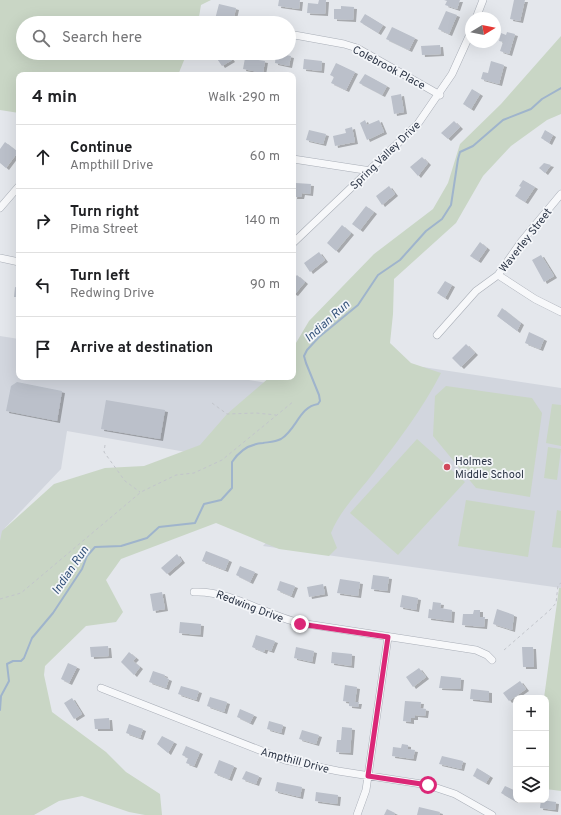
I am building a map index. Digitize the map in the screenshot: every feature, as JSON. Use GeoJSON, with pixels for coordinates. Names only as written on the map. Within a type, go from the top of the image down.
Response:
{"type":"FeatureCollection","features":[{"type":"Feature","properties":{"kind":"street"},"geometry":{"type":"LineString","coordinates":[[478,12],[483,0]]}},
{"type":"Feature","properties":{"kind":"street","name":"Colebrook Place"},"geometry":{"type":"LineString","coordinates":[[296,35],[344,44],[357,48],[440,95]]}},
{"type":"Feature","properties":{"kind":"street","name":"Spring Valley Drive"},"geometry":{"type":"LineString","coordinates":[[296,240],[334,203],[371,171],[418,125],[440,95],[465,47]]}},
{"type":"Feature","properties":{"kind":"street"},"geometry":{"type":"LineString","coordinates":[[296,159],[371,171]]}},
{"type":"Feature","properties":{"kind":"street"},"geometry":{"type":"LineString","coordinates":[[0,208],[16,189]]}},
{"type":"Feature","properties":{"kind":"street","name":"Waverley Street"},"geometry":{"type":"LineString","coordinates":[[437,335],[476,290],[498,275],[521,242],[561,194]]}},
{"type":"Feature","properties":{"kind":"street"},"geometry":{"type":"LineString","coordinates":[[0,258],[16,261]]}},
{"type":"Feature","properties":{"kind":"street"},"geometry":{"type":"LineString","coordinates":[[498,275],[535,299],[561,312]]}},
{"type":"Feature","properties":{"kind":"street","name":"Redwing Drive"},"geometry":{"type":"LineString","coordinates":[[194,592],[214,592],[300,624],[476,650],[487,655],[492,660]]}},
{"type":"Feature","properties":{"kind":"street"},"geometry":{"type":"LineString","coordinates":[[357,815],[366,790],[388,637]]}},
{"type":"Feature","properties":{"kind":"street","name":"Ampthill Drive"},"geometry":{"type":"LineString","coordinates":[[100,688],[285,760],[310,766],[444,789],[492,815]]}},
{"type":"Feature","properties":{"kind":"path"},"geometry":{"type":"LineString","coordinates":[[0,599],[21,593],[141,492],[176,475],[194,473],[222,460],[294,401]]}},
{"type":"Feature","properties":{"kind":"path"},"geometry":{"type":"LineString","coordinates":[[212,403],[227,414],[256,413],[277,415]]}},
{"type":"Feature","properties":{"kind":"path"},"geometry":{"type":"LineString","coordinates":[[105,445],[104,452],[125,481],[141,492]]}},
{"type":"Feature","properties":{"kind":"path"},"geometry":{"type":"LineString","coordinates":[[504,650],[556,603],[558,585],[561,583]]}},
{"type":"Feature","properties":{"kind":"shaded area"},"geometry":{"type":"Polygon","coordinates":[[[0,336],[16,339],[16,380],[249,380],[278,385],[203,455],[67,431],[61,469],[5,528],[0,554],[0,336]]]}},
{"type":"Feature","properties":{"kind":"shaded area","name":"Holmes Middle School"},"geometry":{"type":"Polygon","coordinates":[[[423,367],[561,388],[561,588],[263,546],[423,367]]]}},
{"type":"Feature","properties":{"kind":"green space"},"geometry":{"type":"Polygon","coordinates":[[[0,0],[211,0],[201,5],[199,16],[16,16],[16,60],[184,60],[179,72],[16,72],[16,113],[0,110],[0,0]]]}},
{"type":"Feature","properties":{"kind":"green space"},"geometry":{"type":"Polygon","coordinates":[[[561,36],[561,114],[547,120],[511,146],[483,176],[456,223],[394,279],[390,343],[411,363],[441,373],[410,424],[340,516],[331,533],[337,548],[329,556],[279,549],[216,523],[121,559],[106,580],[123,612],[116,622],[86,626],[45,666],[44,675],[52,712],[106,752],[126,772],[160,794],[162,815],[145,815],[129,812],[82,796],[59,801],[34,815],[0,815],[0,541],[2,531],[54,484],[105,468],[144,466],[200,445],[227,414],[267,380],[296,380],[296,343],[309,321],[374,254],[433,209],[448,183],[460,144],[501,104],[561,36]]]}},
{"type":"Feature","properties":{"kind":"green space"},"geometry":{"type":"Polygon","coordinates":[[[446,386],[532,398],[542,413],[530,497],[476,488],[433,436],[435,396],[446,386]]]}},
{"type":"Feature","properties":{"kind":"green space"},"geometry":{"type":"Polygon","coordinates":[[[552,404],[561,405],[561,446],[546,443],[552,404]]]}},
{"type":"Feature","properties":{"kind":"green space"},"geometry":{"type":"Polygon","coordinates":[[[417,439],[465,482],[398,555],[350,513],[417,439]]]}},
{"type":"Feature","properties":{"kind":"green space"},"geometry":{"type":"Polygon","coordinates":[[[548,447],[561,449],[557,480],[544,478],[548,447]]]}},
{"type":"Feature","properties":{"kind":"green space"},"geometry":{"type":"Polygon","coordinates":[[[466,500],[535,511],[528,557],[458,546],[466,500]]]}},
{"type":"Feature","properties":{"kind":"green space"},"geometry":{"type":"Polygon","coordinates":[[[557,510],[561,511],[561,548],[552,547],[557,510]]]}},
{"type":"Feature","properties":{"kind":"green space"},"geometry":{"type":"Polygon","coordinates":[[[559,588],[561,588],[561,791],[549,789],[549,695],[544,695],[559,588]]]}},
{"type":"Feature","properties":{"kind":"building"},"geometry":{"type":"Polygon","coordinates":[[[279,0],[300,0],[299,9],[278,6],[279,0]]]}},
{"type":"Feature","properties":{"kind":"building"},"geometry":{"type":"Polygon","coordinates":[[[319,0],[326,0],[325,14],[307,13],[308,3],[318,4],[319,0]]]}},
{"type":"Feature","properties":{"kind":"building"},"geometry":{"type":"Polygon","coordinates":[[[444,0],[460,0],[457,9],[445,5],[447,1],[444,0]]]}},
{"type":"Feature","properties":{"kind":"building"},"geometry":{"type":"Polygon","coordinates":[[[514,0],[525,0],[520,21],[510,19],[514,0]]]}},
{"type":"Feature","properties":{"kind":"building"},"geometry":{"type":"Polygon","coordinates":[[[219,4],[236,8],[234,16],[216,16],[219,4]]]}},
{"type":"Feature","properties":{"kind":"building"},"geometry":{"type":"Polygon","coordinates":[[[341,6],[354,7],[353,20],[334,19],[334,9],[341,9],[341,6]]]}},
{"type":"Feature","properties":{"kind":"building"},"geometry":{"type":"Polygon","coordinates":[[[446,11],[457,15],[449,34],[438,29],[446,11]]]}},
{"type":"Feature","properties":{"kind":"building"},"geometry":{"type":"Polygon","coordinates":[[[365,14],[383,25],[378,33],[360,22],[365,14]]]}},
{"type":"Feature","properties":{"kind":"building"},"geometry":{"type":"Polygon","coordinates":[[[392,27],[415,38],[409,50],[386,39],[392,27]]]}},
{"type":"Feature","properties":{"kind":"building"},"geometry":{"type":"Polygon","coordinates":[[[507,32],[515,34],[509,54],[500,51],[503,42],[501,42],[501,33],[506,35],[507,32]]]}},
{"type":"Feature","properties":{"kind":"building"},"geometry":{"type":"Polygon","coordinates":[[[440,45],[441,54],[422,55],[421,46],[440,45]]]}},
{"type":"Feature","properties":{"kind":"building"},"geometry":{"type":"Polygon","coordinates":[[[304,59],[322,61],[321,71],[303,69],[304,59]]]}},
{"type":"Feature","properties":{"kind":"building"},"geometry":{"type":"Polygon","coordinates":[[[218,60],[232,60],[222,66],[218,60]]]}},
{"type":"Feature","properties":{"kind":"building"},"geometry":{"type":"Polygon","coordinates":[[[245,60],[265,61],[263,72],[243,69],[245,60]]]}},
{"type":"Feature","properties":{"kind":"building"},"geometry":{"type":"Polygon","coordinates":[[[275,60],[290,60],[289,66],[275,63],[275,60]]]}},
{"type":"Feature","properties":{"kind":"building"},"geometry":{"type":"Polygon","coordinates":[[[491,61],[504,65],[499,84],[481,79],[483,72],[488,73],[491,61]]]}},
{"type":"Feature","properties":{"kind":"building"},"geometry":{"type":"Polygon","coordinates":[[[336,63],[355,72],[346,90],[331,83],[334,77],[330,75],[336,63]]]}},
{"type":"Feature","properties":{"kind":"building"},"geometry":{"type":"Polygon","coordinates":[[[365,74],[387,86],[382,95],[359,83],[365,74]]]}},
{"type":"Feature","properties":{"kind":"building"},"geometry":{"type":"Polygon","coordinates":[[[472,89],[480,94],[471,109],[463,104],[472,89]]]}},
{"type":"Feature","properties":{"kind":"building"},"geometry":{"type":"Polygon","coordinates":[[[401,94],[404,112],[394,114],[391,96],[401,94]]]}},
{"type":"Feature","properties":{"kind":"building"},"geometry":{"type":"Polygon","coordinates":[[[365,120],[367,125],[379,120],[384,132],[367,140],[360,123],[365,120]]]}},
{"type":"Feature","properties":{"kind":"building"},"geometry":{"type":"Polygon","coordinates":[[[454,121],[460,127],[448,139],[441,133],[454,121]]]}},
{"type":"Feature","properties":{"kind":"building"},"geometry":{"type":"Polygon","coordinates":[[[352,127],[355,142],[335,146],[333,136],[346,133],[345,129],[352,127]]]}},
{"type":"Feature","properties":{"kind":"building"},"geometry":{"type":"Polygon","coordinates":[[[309,130],[326,134],[323,144],[306,140],[309,130]]]}},
{"type":"Feature","properties":{"kind":"building"},"geometry":{"type":"Polygon","coordinates":[[[545,130],[553,135],[549,143],[541,138],[545,130]]]}},
{"type":"Feature","properties":{"kind":"building"},"geometry":{"type":"Polygon","coordinates":[[[5,142],[16,150],[16,155],[6,168],[0,163],[0,149],[5,142]]]}},
{"type":"Feature","properties":{"kind":"building"},"geometry":{"type":"Polygon","coordinates":[[[422,157],[428,163],[418,176],[410,167],[422,157]]]}},
{"type":"Feature","properties":{"kind":"building"},"geometry":{"type":"Polygon","coordinates":[[[544,163],[551,165],[545,173],[539,168],[544,163]]]}},
{"type":"Feature","properties":{"kind":"building"},"geometry":{"type":"Polygon","coordinates":[[[523,180],[535,187],[525,202],[515,196],[521,187],[519,186],[523,180]]]}},
{"type":"Feature","properties":{"kind":"building"},"geometry":{"type":"Polygon","coordinates":[[[296,183],[311,184],[310,194],[302,193],[301,197],[296,197],[296,183]]]}},
{"type":"Feature","properties":{"kind":"building"},"geometry":{"type":"Polygon","coordinates":[[[389,186],[395,194],[382,205],[376,196],[389,186]]]}},
{"type":"Feature","properties":{"kind":"building"},"geometry":{"type":"Polygon","coordinates":[[[366,206],[374,212],[360,230],[352,224],[366,206]]]}},
{"type":"Feature","properties":{"kind":"building"},"geometry":{"type":"Polygon","coordinates":[[[342,225],[351,233],[336,251],[327,243],[342,225]]]}},
{"type":"Feature","properties":{"kind":"building"},"geometry":{"type":"Polygon","coordinates":[[[480,242],[487,248],[478,261],[470,256],[480,242]]]}},
{"type":"Feature","properties":{"kind":"building"},"geometry":{"type":"Polygon","coordinates":[[[319,252],[325,260],[310,272],[304,263],[319,252]]]}},
{"type":"Feature","properties":{"kind":"building"},"geometry":{"type":"Polygon","coordinates":[[[541,255],[554,276],[544,282],[532,260],[541,255]]]}},
{"type":"Feature","properties":{"kind":"building"},"geometry":{"type":"Polygon","coordinates":[[[297,275],[305,282],[296,293],[297,275]]]}},
{"type":"Feature","properties":{"kind":"building"},"geometry":{"type":"Polygon","coordinates":[[[445,281],[452,285],[445,298],[437,293],[445,281]]]}},
{"type":"Feature","properties":{"kind":"building"},"geometry":{"type":"Polygon","coordinates":[[[15,287],[16,297],[14,297],[15,287]]]}},
{"type":"Feature","properties":{"kind":"building"},"geometry":{"type":"Polygon","coordinates":[[[502,308],[521,323],[517,331],[497,316],[502,308]]]}},
{"type":"Feature","properties":{"kind":"building"},"geometry":{"type":"Polygon","coordinates":[[[529,332],[544,339],[540,349],[525,343],[529,332]]]}},
{"type":"Feature","properties":{"kind":"building"},"geometry":{"type":"Polygon","coordinates":[[[466,344],[475,353],[461,367],[452,358],[466,344]]]}},
{"type":"Feature","properties":{"kind":"building"},"geometry":{"type":"Polygon","coordinates":[[[17,382],[62,391],[57,421],[6,411],[11,386],[17,382]]]}},
{"type":"Feature","properties":{"kind":"building"},"geometry":{"type":"Polygon","coordinates":[[[106,400],[165,410],[160,439],[101,429],[106,400]]]}},
{"type":"Feature","properties":{"kind":"building"},"geometry":{"type":"Polygon","coordinates":[[[206,551],[229,560],[225,570],[202,561],[206,551]]]}},
{"type":"Feature","properties":{"kind":"building"},"geometry":{"type":"Polygon","coordinates":[[[177,554],[182,561],[167,574],[161,568],[177,554]]]}},
{"type":"Feature","properties":{"kind":"building"},"geometry":{"type":"Polygon","coordinates":[[[240,566],[255,572],[250,582],[236,575],[240,566]]]}},
{"type":"Feature","properties":{"kind":"building"},"geometry":{"type":"Polygon","coordinates":[[[373,575],[389,577],[387,591],[371,589],[373,575]]]}},
{"type":"Feature","properties":{"kind":"building"},"geometry":{"type":"Polygon","coordinates":[[[340,579],[360,582],[358,596],[337,593],[340,579]]]}},
{"type":"Feature","properties":{"kind":"building"},"geometry":{"type":"Polygon","coordinates":[[[280,581],[295,586],[291,596],[277,590],[280,581]]]}},
{"type":"Feature","properties":{"kind":"building"},"geometry":{"type":"Polygon","coordinates":[[[323,584],[325,594],[309,597],[307,587],[323,584]]]}},
{"type":"Feature","properties":{"kind":"building"},"geometry":{"type":"Polygon","coordinates":[[[162,592],[165,609],[153,611],[150,594],[162,592]]]}},
{"type":"Feature","properties":{"kind":"building"},"geometry":{"type":"Polygon","coordinates":[[[402,595],[418,598],[416,610],[400,607],[402,595]]]}},
{"type":"Feature","properties":{"kind":"building"},"geometry":{"type":"Polygon","coordinates":[[[433,602],[441,603],[440,608],[452,610],[451,621],[428,618],[429,609],[432,610],[433,602]]]}},
{"type":"Feature","properties":{"kind":"building"},"geometry":{"type":"Polygon","coordinates":[[[497,609],[514,615],[512,630],[493,624],[497,609]]]}},
{"type":"Feature","properties":{"kind":"building"},"geometry":{"type":"Polygon","coordinates":[[[474,610],[480,610],[480,617],[485,617],[484,627],[462,625],[463,614],[473,614],[474,610]]]}},
{"type":"Feature","properties":{"kind":"building"},"geometry":{"type":"Polygon","coordinates":[[[180,622],[201,624],[200,635],[179,633],[180,622]]]}},
{"type":"Feature","properties":{"kind":"building"},"geometry":{"type":"Polygon","coordinates":[[[256,635],[275,641],[271,651],[265,649],[264,652],[252,647],[256,635]]]}},
{"type":"Feature","properties":{"kind":"building"},"geometry":{"type":"Polygon","coordinates":[[[108,646],[109,656],[91,657],[90,647],[108,646]]]}},
{"type":"Feature","properties":{"kind":"building"},"geometry":{"type":"Polygon","coordinates":[[[296,647],[314,651],[312,662],[294,658],[296,647]]]}},
{"type":"Feature","properties":{"kind":"building"},"geometry":{"type":"Polygon","coordinates":[[[522,647],[533,647],[534,667],[523,667],[522,647]]]}},
{"type":"Feature","properties":{"kind":"building"},"geometry":{"type":"Polygon","coordinates":[[[129,652],[136,658],[133,661],[140,667],[134,675],[121,662],[129,652]]]}},
{"type":"Feature","properties":{"kind":"building"},"geometry":{"type":"Polygon","coordinates":[[[332,652],[352,654],[351,666],[331,663],[332,652]]]}},
{"type":"Feature","properties":{"kind":"building"},"geometry":{"type":"Polygon","coordinates":[[[68,663],[77,667],[69,683],[61,679],[68,663]]]}},
{"type":"Feature","properties":{"kind":"building"},"geometry":{"type":"Polygon","coordinates":[[[419,668],[426,677],[413,687],[406,677],[419,668]]]}},
{"type":"Feature","properties":{"kind":"building"},"geometry":{"type":"Polygon","coordinates":[[[153,671],[165,675],[164,677],[169,679],[166,688],[149,682],[153,671]]]}},
{"type":"Feature","properties":{"kind":"building"},"geometry":{"type":"Polygon","coordinates":[[[441,676],[461,678],[460,689],[439,688],[441,676]]]}},
{"type":"Feature","properties":{"kind":"building"},"geometry":{"type":"Polygon","coordinates":[[[520,681],[526,689],[518,695],[513,695],[513,698],[509,701],[503,693],[520,681]]]}},
{"type":"Feature","properties":{"kind":"building"},"geometry":{"type":"Polygon","coordinates":[[[345,685],[357,687],[355,702],[359,702],[358,707],[349,706],[349,702],[343,701],[345,685]]]}},
{"type":"Feature","properties":{"kind":"building"},"geometry":{"type":"Polygon","coordinates":[[[181,686],[199,691],[196,700],[178,694],[181,686]]]}},
{"type":"Feature","properties":{"kind":"building"},"geometry":{"type":"Polygon","coordinates":[[[471,689],[489,691],[489,701],[470,699],[471,689]]]}},
{"type":"Feature","properties":{"kind":"building"},"geometry":{"type":"Polygon","coordinates":[[[210,697],[227,702],[224,712],[207,706],[210,697]]]}},
{"type":"Feature","properties":{"kind":"building"},"geometry":{"type":"Polygon","coordinates":[[[72,698],[82,714],[74,719],[64,703],[72,698]]]}},
{"type":"Feature","properties":{"kind":"building"},"geometry":{"type":"Polygon","coordinates":[[[405,701],[421,702],[420,708],[426,709],[425,716],[415,715],[415,718],[411,718],[411,722],[403,721],[405,701]]]}},
{"type":"Feature","properties":{"kind":"building"},"geometry":{"type":"Polygon","coordinates":[[[240,709],[254,715],[250,723],[237,717],[240,709]]]}},
{"type":"Feature","properties":{"kind":"building"},"geometry":{"type":"Polygon","coordinates":[[[109,718],[110,729],[95,729],[94,719],[109,718]]]}},
{"type":"Feature","properties":{"kind":"building"},"geometry":{"type":"Polygon","coordinates":[[[269,721],[283,725],[281,733],[267,729],[269,721]]]}},
{"type":"Feature","properties":{"kind":"building"},"geometry":{"type":"Polygon","coordinates":[[[129,724],[143,729],[140,738],[126,733],[129,724]]]}},
{"type":"Feature","properties":{"kind":"building"},"geometry":{"type":"Polygon","coordinates":[[[342,727],[352,728],[350,753],[336,752],[337,740],[341,740],[342,727]]]}},
{"type":"Feature","properties":{"kind":"building"},"geometry":{"type":"Polygon","coordinates":[[[302,730],[319,735],[316,744],[299,739],[302,730]]]}},
{"type":"Feature","properties":{"kind":"building"},"geometry":{"type":"Polygon","coordinates":[[[162,736],[174,742],[168,753],[157,744],[162,736]]]}},
{"type":"Feature","properties":{"kind":"building"},"geometry":{"type":"Polygon","coordinates":[[[402,744],[408,745],[408,749],[415,750],[413,759],[392,756],[393,747],[401,748],[402,744]]]}},
{"type":"Feature","properties":{"kind":"building"},"geometry":{"type":"Polygon","coordinates":[[[186,746],[200,752],[194,766],[186,763],[188,758],[182,755],[186,746]]]}},
{"type":"Feature","properties":{"kind":"building"},"geometry":{"type":"Polygon","coordinates":[[[442,756],[463,761],[461,769],[439,764],[442,756]]]}},
{"type":"Feature","properties":{"kind":"building"},"geometry":{"type":"Polygon","coordinates":[[[219,760],[234,766],[229,779],[214,773],[219,760]]]}},
{"type":"Feature","properties":{"kind":"building"},"geometry":{"type":"Polygon","coordinates":[[[477,768],[490,776],[486,783],[473,776],[477,768]]]}},
{"type":"Feature","properties":{"kind":"building"},"geometry":{"type":"Polygon","coordinates":[[[246,771],[259,776],[256,784],[242,779],[246,771]]]}},
{"type":"Feature","properties":{"kind":"building"},"geometry":{"type":"Polygon","coordinates":[[[277,782],[302,787],[300,797],[275,791],[277,782]]]}},
{"type":"Feature","properties":{"kind":"building"},"geometry":{"type":"Polygon","coordinates":[[[505,786],[513,790],[513,800],[501,793],[505,786]]]}},
{"type":"Feature","properties":{"kind":"building"},"geometry":{"type":"Polygon","coordinates":[[[316,792],[338,795],[337,804],[315,801],[316,792]]]}},
{"type":"Feature","properties":{"kind":"building"},"geometry":{"type":"Polygon","coordinates":[[[549,801],[556,802],[555,810],[540,808],[541,803],[549,803],[549,801]]]}},
{"type":"Feature","properties":{"kind":"building"},"geometry":{"type":"Polygon","coordinates":[[[419,807],[440,812],[439,815],[417,815],[419,807]]]}},
{"type":"Feature","properties":{"kind":"building"},"geometry":{"type":"Polygon","coordinates":[[[387,809],[395,813],[394,815],[384,815],[387,809]]]}},
{"type":"Feature","properties":{"kind":"waterway","name":"Indian Run"},"geometry":{"type":"LineString","coordinates":[[0,710],[1,696],[9,681],[7,664],[13,661],[21,661],[24,658],[32,638],[53,613],[82,569],[87,556],[95,547],[121,546],[147,538],[159,527],[195,523],[204,504],[221,500],[232,488],[232,462],[238,455],[245,449],[254,445],[281,439],[291,430],[306,409],[318,404],[320,401],[319,395],[304,356],[307,350],[319,337],[358,305],[378,275],[400,260],[426,231],[442,219],[451,205],[460,152],[473,146],[503,120],[531,109],[542,99],[561,88]]}},
{"type":"Feature","properties":{"kind":"place","name":"Holmes Middle School"},"geometry":{"type":"Point","coordinates":[447,467]}},
{"type":"Feature","properties":{"kind":"route"},"geometry":{"type":"LineString","coordinates":[[300,624],[388,637],[368,776],[428,785]]}}]}
